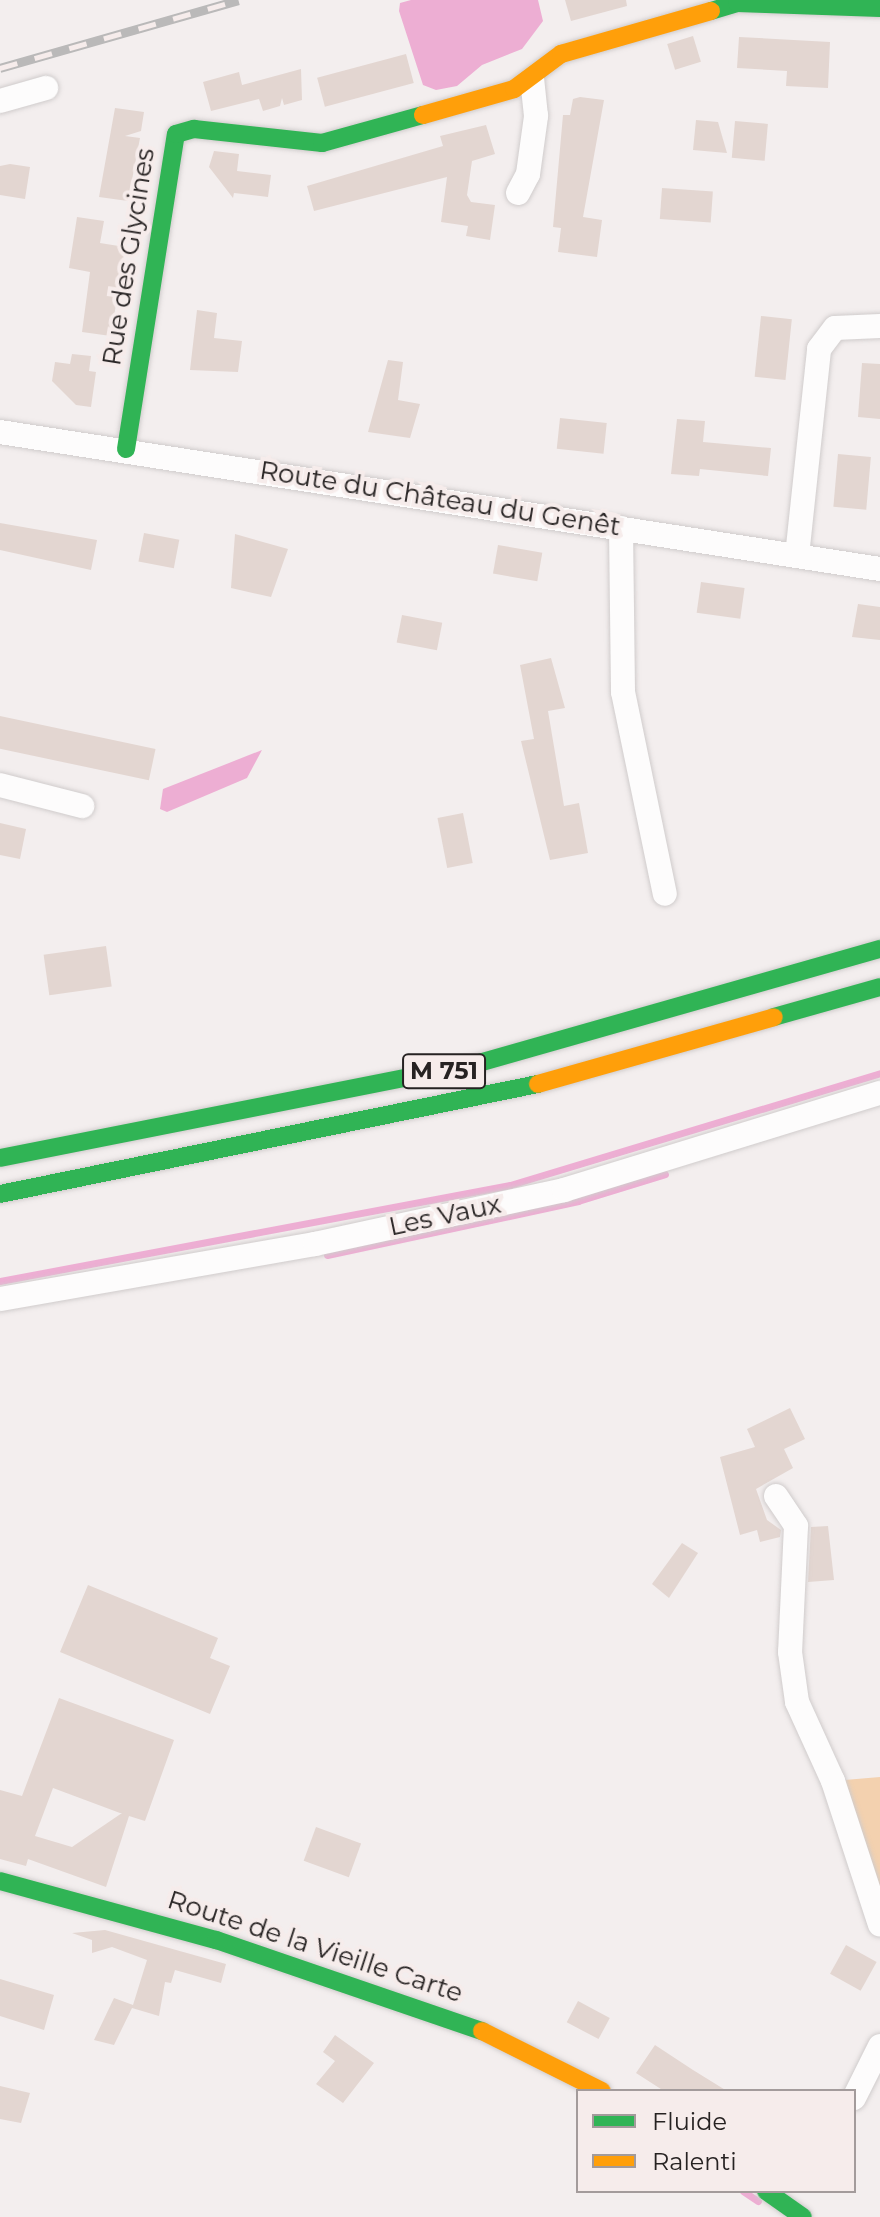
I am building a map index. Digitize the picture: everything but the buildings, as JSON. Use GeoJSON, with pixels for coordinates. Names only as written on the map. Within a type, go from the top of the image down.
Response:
{"type":"FeatureCollection","features":[{"type":"Feature","properties":{"kind":"main road","name":"Rue des Glycines"},"geometry":{"type":"LineString","coordinates":[[126,449],[176,134],[194,129],[322,143],[532,80],[561,54],[737,3],[880,8]]}},
{"type":"Feature","properties":{"kind":"main road","name":"M 751"},"geometry":{"type":"LineString","coordinates":[[0,1158],[479,1063],[880,949]]}},
{"type":"Feature","properties":{"kind":"main road","name":"M 751"},"geometry":{"type":"LineString","coordinates":[[0,1194],[487,1098],[880,987]]}},
{"type":"Feature","properties":{"kind":"main road","name":"Route de la Vieille Carte"},"geometry":{"type":"LineString","coordinates":[[0,1881],[216,1940],[432,2011],[532,2051],[598,2089]]}},
{"type":"Feature","properties":{"kind":"main road"},"geometry":{"type":"LineString","coordinates":[[779,2194],[803,2217]]}},
{"type":"Feature","properties":{"kind":"street"},"geometry":{"type":"LineString","coordinates":[[518,193],[528,174],[536,116],[532,80]]}},
{"type":"Feature","properties":{"kind":"street"},"geometry":{"type":"LineString","coordinates":[[0,101],[46,88]]}},
{"type":"Feature","properties":{"kind":"street"},"geometry":{"type":"LineString","coordinates":[[797,556],[819,349],[835,328],[880,326]]}},
{"type":"Feature","properties":{"kind":"street","name":"Route du Château du Genêt"},"geometry":{"type":"LineString","coordinates":[[0,432],[126,449],[880,569]]}},
{"type":"Feature","properties":{"kind":"street"},"geometry":{"type":"LineString","coordinates":[[621,528],[623,692],[665,894]]}},
{"type":"Feature","properties":{"kind":"street"},"geometry":{"type":"LineString","coordinates":[[0,785],[82,806]]}},
{"type":"Feature","properties":{"kind":"street","name":"Les Vaux"},"geometry":{"type":"LineString","coordinates":[[0,1299],[301,1247],[564,1190],[880,1093]]}},
{"type":"Feature","properties":{"kind":"street"},"geometry":{"type":"LineString","coordinates":[[776,1496],[796,1526],[790,1652],[797,1702],[833,1781],[880,1925]]}},
{"type":"Feature","properties":{"kind":"street"},"geometry":{"type":"LineString","coordinates":[[856,2094],[880,2046]]}},
{"type":"Feature","properties":{"kind":"shaded area"},"geometry":{"type":"Polygon","coordinates":[[[411,0],[538,0],[543,21],[522,49],[482,65],[457,86],[436,90],[423,85],[399,11],[400,3],[411,0]]]}},
{"type":"Feature","properties":{"kind":"shaded area"},"geometry":{"type":"Polygon","coordinates":[[[262,750],[247,778],[167,812],[160,809],[163,789],[262,750]]]}},
{"type":"Feature","properties":{"kind":"shaded area"},"geometry":{"type":"Polygon","coordinates":[[[880,1777],[880,1925],[833,1781],[880,1777]]]}},
{"type":"Feature","properties":{"kind":"waterway"},"geometry":{"type":"LineString","coordinates":[[0,1281],[510,1185],[880,1073]]}},
{"type":"Feature","properties":{"kind":"waterway"},"geometry":{"type":"LineString","coordinates":[[327,1255],[578,1201],[665,1174]]}},
{"type":"Feature","properties":{"kind":"waterway"},"geometry":{"type":"LineString","coordinates":[[746,2193],[758,2201]]}},
{"type":"Feature","properties":{"kind":"railway"},"geometry":{"type":"LineString","coordinates":[[0,68],[239,0]]}},
{"type":"Feature","properties":{"kind":"traffic: fast"},"geometry":{"type":"LineString","coordinates":[[711,11],[737,3],[880,8]]}},
{"type":"Feature","properties":{"kind":"traffic: fast"},"geometry":{"type":"LineString","coordinates":[[126,449],[176,134],[194,129],[322,143],[423,115]]}},
{"type":"Feature","properties":{"kind":"traffic: fast"},"geometry":{"type":"LineString","coordinates":[[0,1158],[479,1063],[880,949]]}},
{"type":"Feature","properties":{"kind":"traffic: fast"},"geometry":{"type":"LineString","coordinates":[[774,1017],[880,987]]}},
{"type":"Feature","properties":{"kind":"traffic: fast"},"geometry":{"type":"LineString","coordinates":[[0,1194],[538,1084]]}},
{"type":"Feature","properties":{"kind":"traffic: fast"},"geometry":{"type":"LineString","coordinates":[[0,1881],[216,1940],[482,2031]]}},
{"type":"Feature","properties":{"kind":"traffic: fast"},"geometry":{"type":"LineString","coordinates":[[769,2193],[803,2217]]}},
{"type":"Feature","properties":{"kind":"traffic: slow"},"geometry":{"type":"LineString","coordinates":[[423,115],[514,89],[561,54],[711,11]]}},
{"type":"Feature","properties":{"kind":"traffic: slow"},"geometry":{"type":"LineString","coordinates":[[538,1084],[774,1017]]}},
{"type":"Feature","properties":{"kind":"traffic: slow"},"geometry":{"type":"LineString","coordinates":[[482,2031],[598,2089]]}}]}
